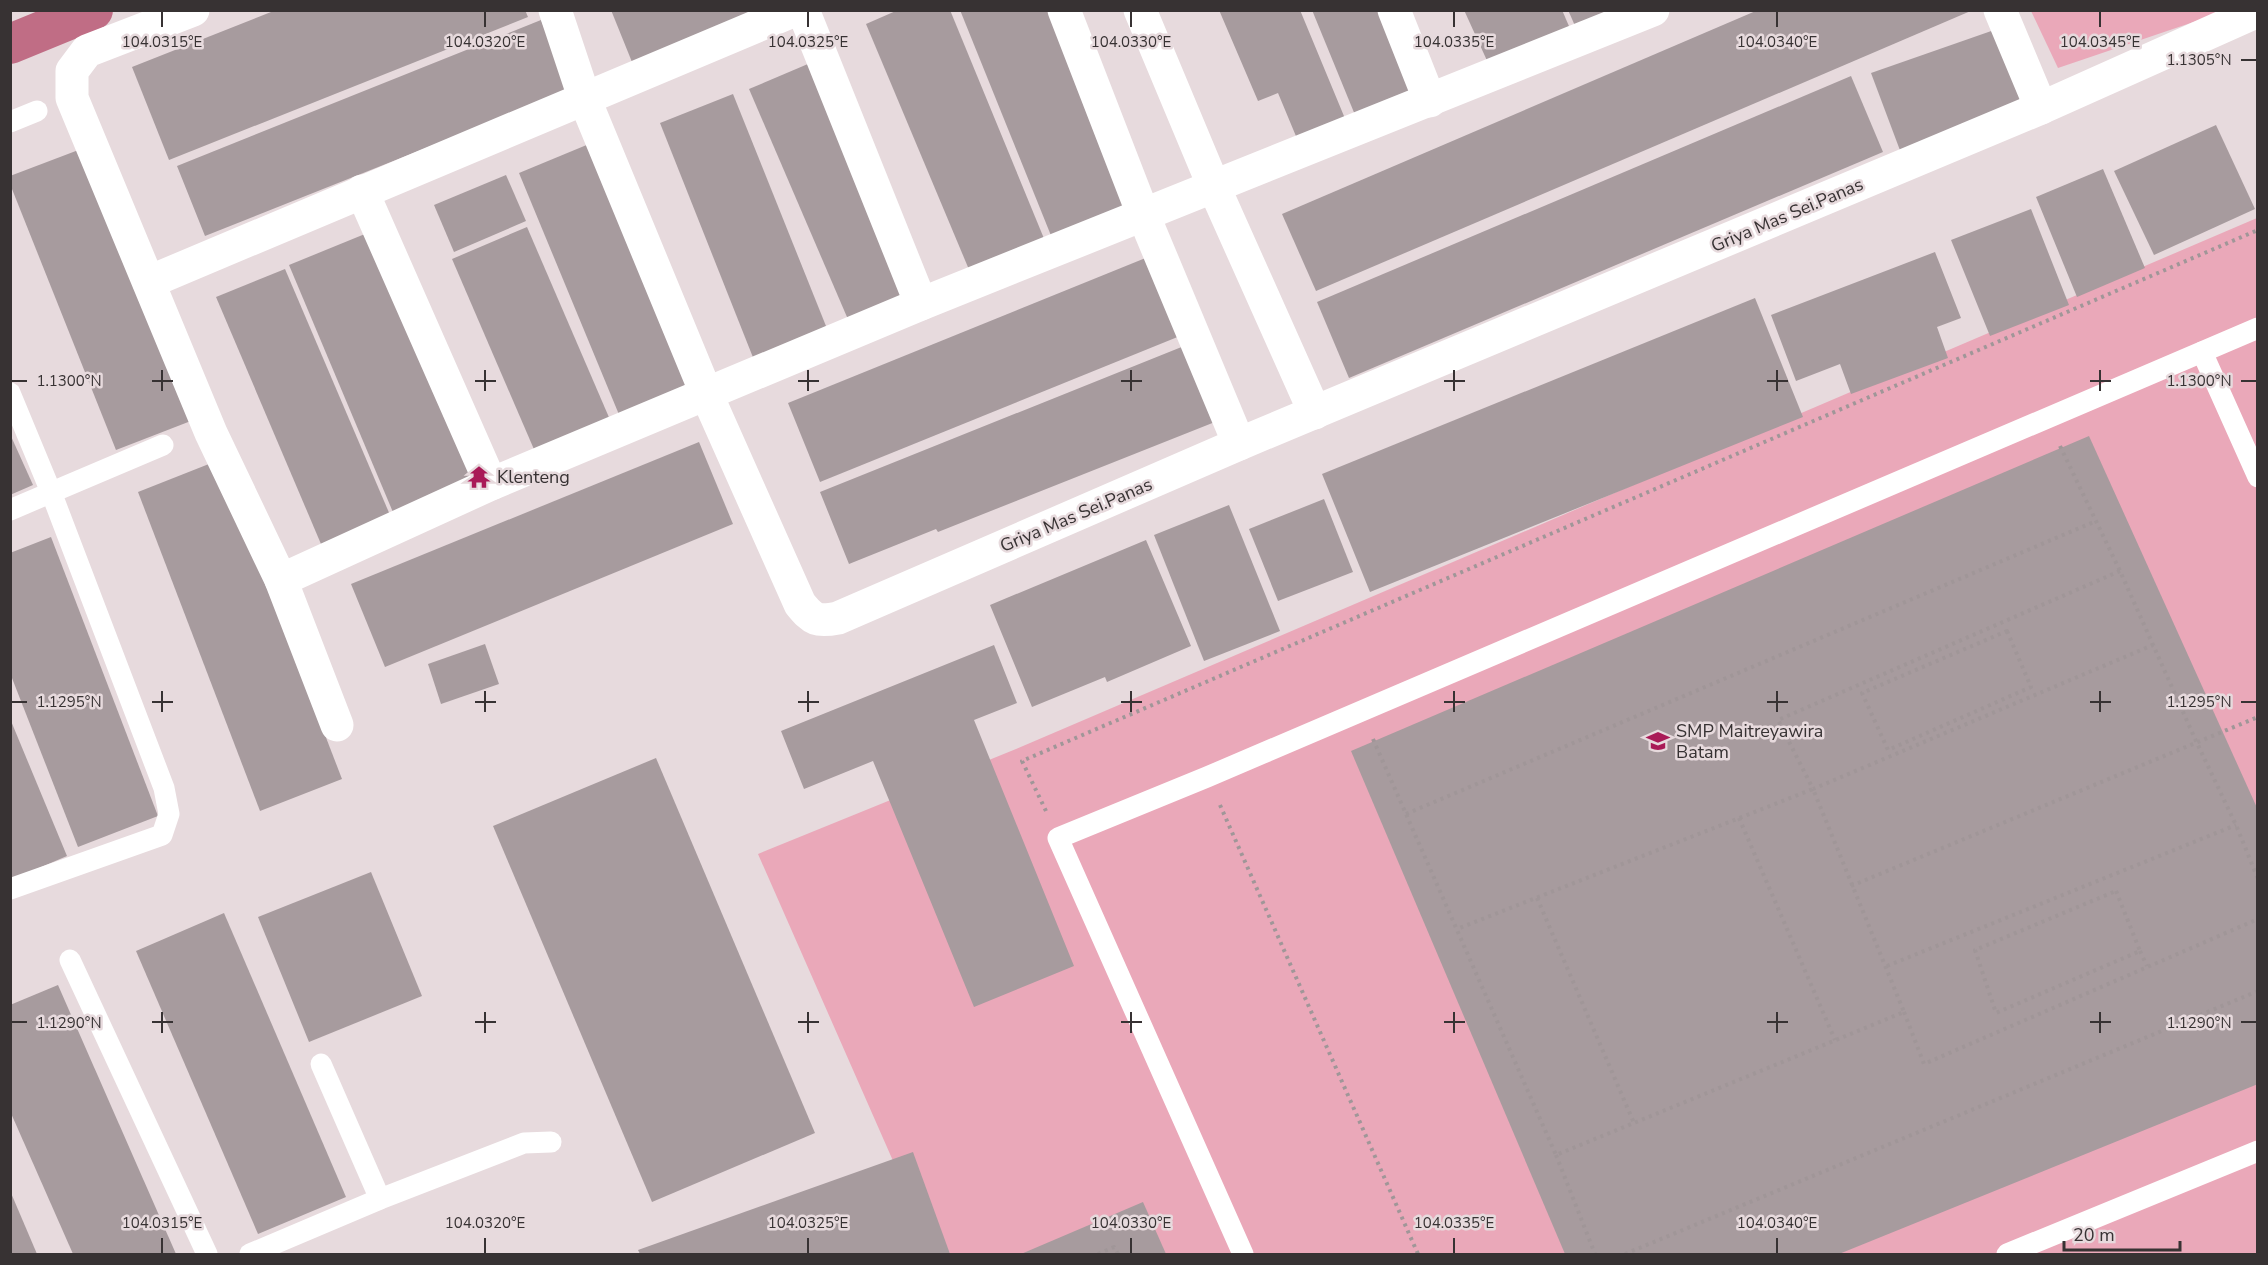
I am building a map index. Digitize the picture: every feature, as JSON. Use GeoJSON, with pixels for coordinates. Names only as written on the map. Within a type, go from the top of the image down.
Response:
{"type":"FeatureCollection","features":[{"type":"Feature","properties":{"kind":"street"},"geometry":{"type":"LineString","coordinates":[[193,10],[87,51],[72,71],[72,98],[211,433],[281,580],[337,725]]}},
{"type":"Feature","properties":{"kind":"street"},"geometry":{"type":"LineString","coordinates":[[555,10],[585,100],[706,393]]}},
{"type":"Feature","properties":{"kind":"street"},"geometry":{"type":"LineString","coordinates":[[149,282],[795,10]]}},
{"type":"Feature","properties":{"kind":"street"},"geometry":{"type":"LineString","coordinates":[[803,10],[921,304]]}},
{"type":"Feature","properties":{"kind":"street"},"geometry":{"type":"LineString","coordinates":[[1064,10],[1143,214],[1239,444]]}},
{"type":"Feature","properties":{"kind":"street"},"geometry":{"type":"LineString","coordinates":[[1140,10],[1214,187],[1315,413]]}},
{"type":"Feature","properties":{"kind":"street"},"geometry":{"type":"LineString","coordinates":[[1394,10],[1430,101]]}},
{"type":"Feature","properties":{"kind":"street"},"geometry":{"type":"LineString","coordinates":[[2000,10],[2041,108]]}},
{"type":"Feature","properties":{"kind":"street","name":"Griya Mas Sei.Panas"},"geometry":{"type":"LineString","coordinates":[[706,393],[800,604],[810,617],[822,621],[838,618],[1239,444],[2041,108],[2258,11]]}},
{"type":"Feature","properties":{"kind":"street"},"geometry":{"type":"LineString","coordinates":[[281,580],[491,484],[706,393],[1143,214],[1430,101],[1644,12]]}},
{"type":"Feature","properties":{"kind":"street"},"geometry":{"type":"LineString","coordinates":[[362,191],[491,484]]}},
{"type":"Feature","properties":{"kind":"lane"},"geometry":{"type":"LineString","coordinates":[[10,122],[37,111]]}},
{"type":"Feature","properties":{"kind":"lane"},"geometry":{"type":"LineString","coordinates":[[1243,1254],[1058,838],[1207,777],[2258,328]]}},
{"type":"Feature","properties":{"kind":"lane"},"geometry":{"type":"LineString","coordinates":[[2202,352],[2258,477]]}},
{"type":"Feature","properties":{"kind":"lane"},"geometry":{"type":"LineString","coordinates":[[10,393],[51,492],[164,788],[169,814],[162,835],[10,889]]}},
{"type":"Feature","properties":{"kind":"lane"},"geometry":{"type":"LineString","coordinates":[[10,510],[163,445]]}},
{"type":"Feature","properties":{"kind":"lane"},"geometry":{"type":"LineString","coordinates":[[70,960],[207,1254]]}},
{"type":"Feature","properties":{"kind":"lane"},"geometry":{"type":"LineString","coordinates":[[321,1064],[380,1199]]}},
{"type":"Feature","properties":{"kind":"lane"},"geometry":{"type":"LineString","coordinates":[[250,1254],[380,1199],[524,1143],[551,1142]]}},
{"type":"Feature","properties":{"kind":"lane"},"geometry":{"type":"LineString","coordinates":[[2007,1254],[2258,1151]]}},
{"type":"Feature","properties":{"kind":"path"},"geometry":{"type":"LineString","coordinates":[[1058,838],[1022,761],[2258,230]]}},
{"type":"Feature","properties":{"kind":"path"},"geometry":{"type":"LineString","coordinates":[[2047,418],[2120,571],[2236,825],[2258,879]]}},
{"type":"Feature","properties":{"kind":"path"},"geometry":{"type":"LineString","coordinates":[[1406,814],[2096,520]]}},
{"type":"Feature","properties":{"kind":"path"},"geometry":{"type":"LineString","coordinates":[[2120,571],[1778,720],[1813,789],[1851,886],[1887,966],[1924,1064],[2258,919]]}},
{"type":"Feature","properties":{"kind":"path"},"geometry":{"type":"LineString","coordinates":[[2002,622],[2007,631],[2031,687],[1888,750],[1862,693],[2007,631]]}},
{"type":"Feature","properties":{"kind":"path"},"geometry":{"type":"LineString","coordinates":[[1457,929],[1813,789],[2153,645]]}},
{"type":"Feature","properties":{"kind":"path"},"geometry":{"type":"LineString","coordinates":[[1360,711],[1556,1155],[1595,1254]]}},
{"type":"Feature","properties":{"kind":"path"},"geometry":{"type":"LineString","coordinates":[[1851,886],[2258,717]]}},
{"type":"Feature","properties":{"kind":"path"},"geometry":{"type":"LineString","coordinates":[[1207,777],[1418,1254]]}},
{"type":"Feature","properties":{"kind":"path"},"geometry":{"type":"LineString","coordinates":[[1739,818],[1835,1040]]}},
{"type":"Feature","properties":{"kind":"path"},"geometry":{"type":"LineString","coordinates":[[1887,966],[2236,825]]}},
{"type":"Feature","properties":{"kind":"path"},"geometry":{"type":"LineString","coordinates":[[2140,951],[1996,1013],[1975,950],[2116,891],[2147,967]]}},
{"type":"Feature","properties":{"kind":"path"},"geometry":{"type":"LineString","coordinates":[[1537,898],[1634,1123]]}},
{"type":"Feature","properties":{"kind":"path"},"geometry":{"type":"LineString","coordinates":[[1625,1254],[2258,990]]}},
{"type":"Feature","properties":{"kind":"path"},"geometry":{"type":"LineString","coordinates":[[1556,1155],[1904,1012]]}},
{"type":"Feature","properties":{"kind":"path"},"geometry":{"type":"LineString","coordinates":[[1098,1254],[1114,1247],[1118,1254]]}},
{"type":"Feature","properties":{"kind":"shaded area"},"geometry":{"type":"Polygon","coordinates":[[[2031,11],[2226,11],[2058,68],[2031,11]]]}},
{"type":"Feature","properties":{"kind":"shaded area"},"geometry":{"type":"Polygon","coordinates":[[[2257,218],[2257,1254],[934,1254],[758,854],[1016,749],[2257,218]]]}},
{"type":"Feature","properties":{"kind":"building"},"geometry":{"type":"Polygon","coordinates":[[[276,10],[525,10],[528,17],[169,160],[132,67],[276,10]]]}},
{"type":"Feature","properties":{"kind":"building"},"geometry":{"type":"Polygon","coordinates":[[[611,10],[775,10],[634,67],[611,10]]]}},
{"type":"Feature","properties":{"kind":"building"},"geometry":{"type":"Polygon","coordinates":[[[898,10],[950,10],[1045,241],[970,272],[866,24],[898,10]]]}},
{"type":"Feature","properties":{"kind":"building"},"geometry":{"type":"Polygon","coordinates":[[[960,10],[1062,10],[1142,208],[1054,243],[960,10]]]}},
{"type":"Feature","properties":{"kind":"building"},"geometry":{"type":"Polygon","coordinates":[[[1219,10],[1300,10],[1351,133],[1303,153],[1278,93],[1258,101],[1219,10]]]}},
{"type":"Feature","properties":{"kind":"building"},"geometry":{"type":"Polygon","coordinates":[[[1312,10],[1400,10],[1437,101],[1362,132],[1312,10]]]}},
{"type":"Feature","properties":{"kind":"building"},"geometry":{"type":"Polygon","coordinates":[[[1464,10],[1562,10],[1575,40],[1494,76],[1464,10]]]}},
{"type":"Feature","properties":{"kind":"building"},"geometry":{"type":"Polygon","coordinates":[[[1568,10],[1617,10],[1576,28],[1568,10]]]}},
{"type":"Feature","properties":{"kind":"building"},"geometry":{"type":"Polygon","coordinates":[[[1758,10],[1973,10],[1316,291],[1282,214],[1758,10]]]}},
{"type":"Feature","properties":{"kind":"building"},"geometry":{"type":"Polygon","coordinates":[[[541,20],[569,91],[205,236],[177,166],[541,20]]]}},
{"type":"Feature","properties":{"kind":"building"},"geometry":{"type":"Polygon","coordinates":[[[1997,29],[2025,109],[1901,153],[1871,73],[1997,29]]]}},
{"type":"Feature","properties":{"kind":"building"},"geometry":{"type":"Polygon","coordinates":[[[822,58],[926,300],[853,331],[749,89],[822,58]]]}},
{"type":"Feature","properties":{"kind":"building"},"geometry":{"type":"Polygon","coordinates":[[[1851,76],[1883,152],[1349,378],[1317,302],[1851,76]]]}},
{"type":"Feature","properties":{"kind":"building"},"geometry":{"type":"Polygon","coordinates":[[[733,94],[832,341],[758,370],[660,123],[733,94]]]}},
{"type":"Feature","properties":{"kind":"building"},"geometry":{"type":"Polygon","coordinates":[[[2216,125],[2255,209],[2154,255],[2114,171],[2216,125]]]}},
{"type":"Feature","properties":{"kind":"building"},"geometry":{"type":"Polygon","coordinates":[[[589,144],[689,388],[620,417],[519,173],[589,144]]]}},
{"type":"Feature","properties":{"kind":"building"},"geometry":{"type":"Polygon","coordinates":[[[89,146],[196,419],[116,450],[10,184],[10,176],[89,146]]]}},
{"type":"Feature","properties":{"kind":"building"},"geometry":{"type":"Polygon","coordinates":[[[2103,169],[2145,268],[2077,297],[2036,197],[2103,169]]]}},
{"type":"Feature","properties":{"kind":"building"},"geometry":{"type":"Polygon","coordinates":[[[506,175],[526,221],[454,252],[434,205],[506,175]]]}},
{"type":"Feature","properties":{"kind":"building"},"geometry":{"type":"Polygon","coordinates":[[[2031,209],[2069,305],[1990,336],[1951,240],[2031,209]]]}},
{"type":"Feature","properties":{"kind":"building"},"geometry":{"type":"Polygon","coordinates":[[[382,227],[488,478],[395,517],[289,265],[382,227]]]}},
{"type":"Feature","properties":{"kind":"building"},"geometry":{"type":"Polygon","coordinates":[[[527,227],[614,429],[539,461],[452,259],[527,227]]]}},
{"type":"Feature","properties":{"kind":"building"},"geometry":{"type":"Polygon","coordinates":[[[1935,252],[1961,318],[1937,327],[1948,358],[1851,394],[1840,364],[1796,381],[1771,315],[1935,252]]]}},
{"type":"Feature","properties":{"kind":"building"},"geometry":{"type":"Polygon","coordinates":[[[1148,257],[1180,336],[820,482],[788,403],[1148,257]]]}},
{"type":"Feature","properties":{"kind":"building"},"geometry":{"type":"Polygon","coordinates":[[[285,269],[390,515],[321,544],[216,297],[285,269]]]}},
{"type":"Feature","properties":{"kind":"building"},"geometry":{"type":"Polygon","coordinates":[[[1755,298],[1803,417],[1370,592],[1322,474],[1755,298]]]}},
{"type":"Feature","properties":{"kind":"building"},"geometry":{"type":"Polygon","coordinates":[[[1194,342],[1225,418],[938,532],[936,529],[849,564],[820,492],[1194,342]]]}},
{"type":"Feature","properties":{"kind":"building"},"geometry":{"type":"Polygon","coordinates":[[[10,434],[33,485],[10,495],[10,434]]]}},
{"type":"Feature","properties":{"kind":"building"},"geometry":{"type":"Polygon","coordinates":[[[2089,436],[2258,810],[2258,1084],[1839,1254],[1565,1254],[1351,751],[2089,436]]]}},
{"type":"Feature","properties":{"kind":"building"},"geometry":{"type":"Polygon","coordinates":[[[699,442],[733,524],[385,667],[351,584],[699,442]]]}},
{"type":"Feature","properties":{"kind":"building"},"geometry":{"type":"Polygon","coordinates":[[[219,460],[342,779],[260,811],[138,492],[219,460]]]}},
{"type":"Feature","properties":{"kind":"building"},"geometry":{"type":"Polygon","coordinates":[[[1324,499],[1353,572],[1278,601],[1249,529],[1324,499]]]}},
{"type":"Feature","properties":{"kind":"building"},"geometry":{"type":"Polygon","coordinates":[[[1229,505],[1280,631],[1204,661],[1154,535],[1229,505]]]}},
{"type":"Feature","properties":{"kind":"building"},"geometry":{"type":"Polygon","coordinates":[[[51,537],[158,816],[78,847],[10,673],[10,553],[51,537]]]}},
{"type":"Feature","properties":{"kind":"building"},"geometry":{"type":"Polygon","coordinates":[[[1146,540],[1191,646],[1107,682],[1105,677],[1032,707],[990,605],[1146,540]]]}},
{"type":"Feature","properties":{"kind":"building"},"geometry":{"type":"Polygon","coordinates":[[[485,644],[499,684],[441,704],[428,664],[485,644]]]}},
{"type":"Feature","properties":{"kind":"building"},"geometry":{"type":"Polygon","coordinates":[[[994,645],[1017,703],[974,720],[1074,966],[974,1007],[873,761],[804,789],[781,731],[994,645]]]}},
{"type":"Feature","properties":{"kind":"building"},"geometry":{"type":"Polygon","coordinates":[[[11,721],[67,856],[11,880],[11,721]]]}},
{"type":"Feature","properties":{"kind":"building"},"geometry":{"type":"Polygon","coordinates":[[[656,758],[815,1133],[652,1202],[493,826],[656,758]]]}},
{"type":"Feature","properties":{"kind":"building"},"geometry":{"type":"Polygon","coordinates":[[[371,872],[422,996],[309,1042],[258,917],[371,872]]]}},
{"type":"Feature","properties":{"kind":"building"},"geometry":{"type":"Polygon","coordinates":[[[224,913],[346,1197],[258,1234],[136,951],[224,913]]]}},
{"type":"Feature","properties":{"kind":"building"},"geometry":{"type":"Polygon","coordinates":[[[58,985],[176,1254],[73,1254],[10,1111],[10,1005],[58,985]]]}},
{"type":"Feature","properties":{"kind":"building"},"geometry":{"type":"Polygon","coordinates":[[[913,1152],[950,1254],[640,1254],[638,1250],[913,1152]]]}},
{"type":"Feature","properties":{"kind":"building"},"geometry":{"type":"Polygon","coordinates":[[[11,1193],[37,1254],[10,1254],[11,1193]]]}},
{"type":"Feature","properties":{"kind":"building"},"geometry":{"type":"Polygon","coordinates":[[[1143,1202],[1166,1254],[1021,1254],[1143,1202]]]}},
{"type":"Feature","properties":{"kind":"waterway"},"geometry":{"type":"LineString","coordinates":[[10,44],[93,10]]}},
{"type":"Feature","properties":{"kind":"place","name":"Klenteng"},"geometry":{"type":"Point","coordinates":[479,477]}},
{"type":"Feature","properties":{"kind":"place","name":"SMP Maitreyawira Batam"},"geometry":{"type":"Point","coordinates":[1658,741]}}]}
